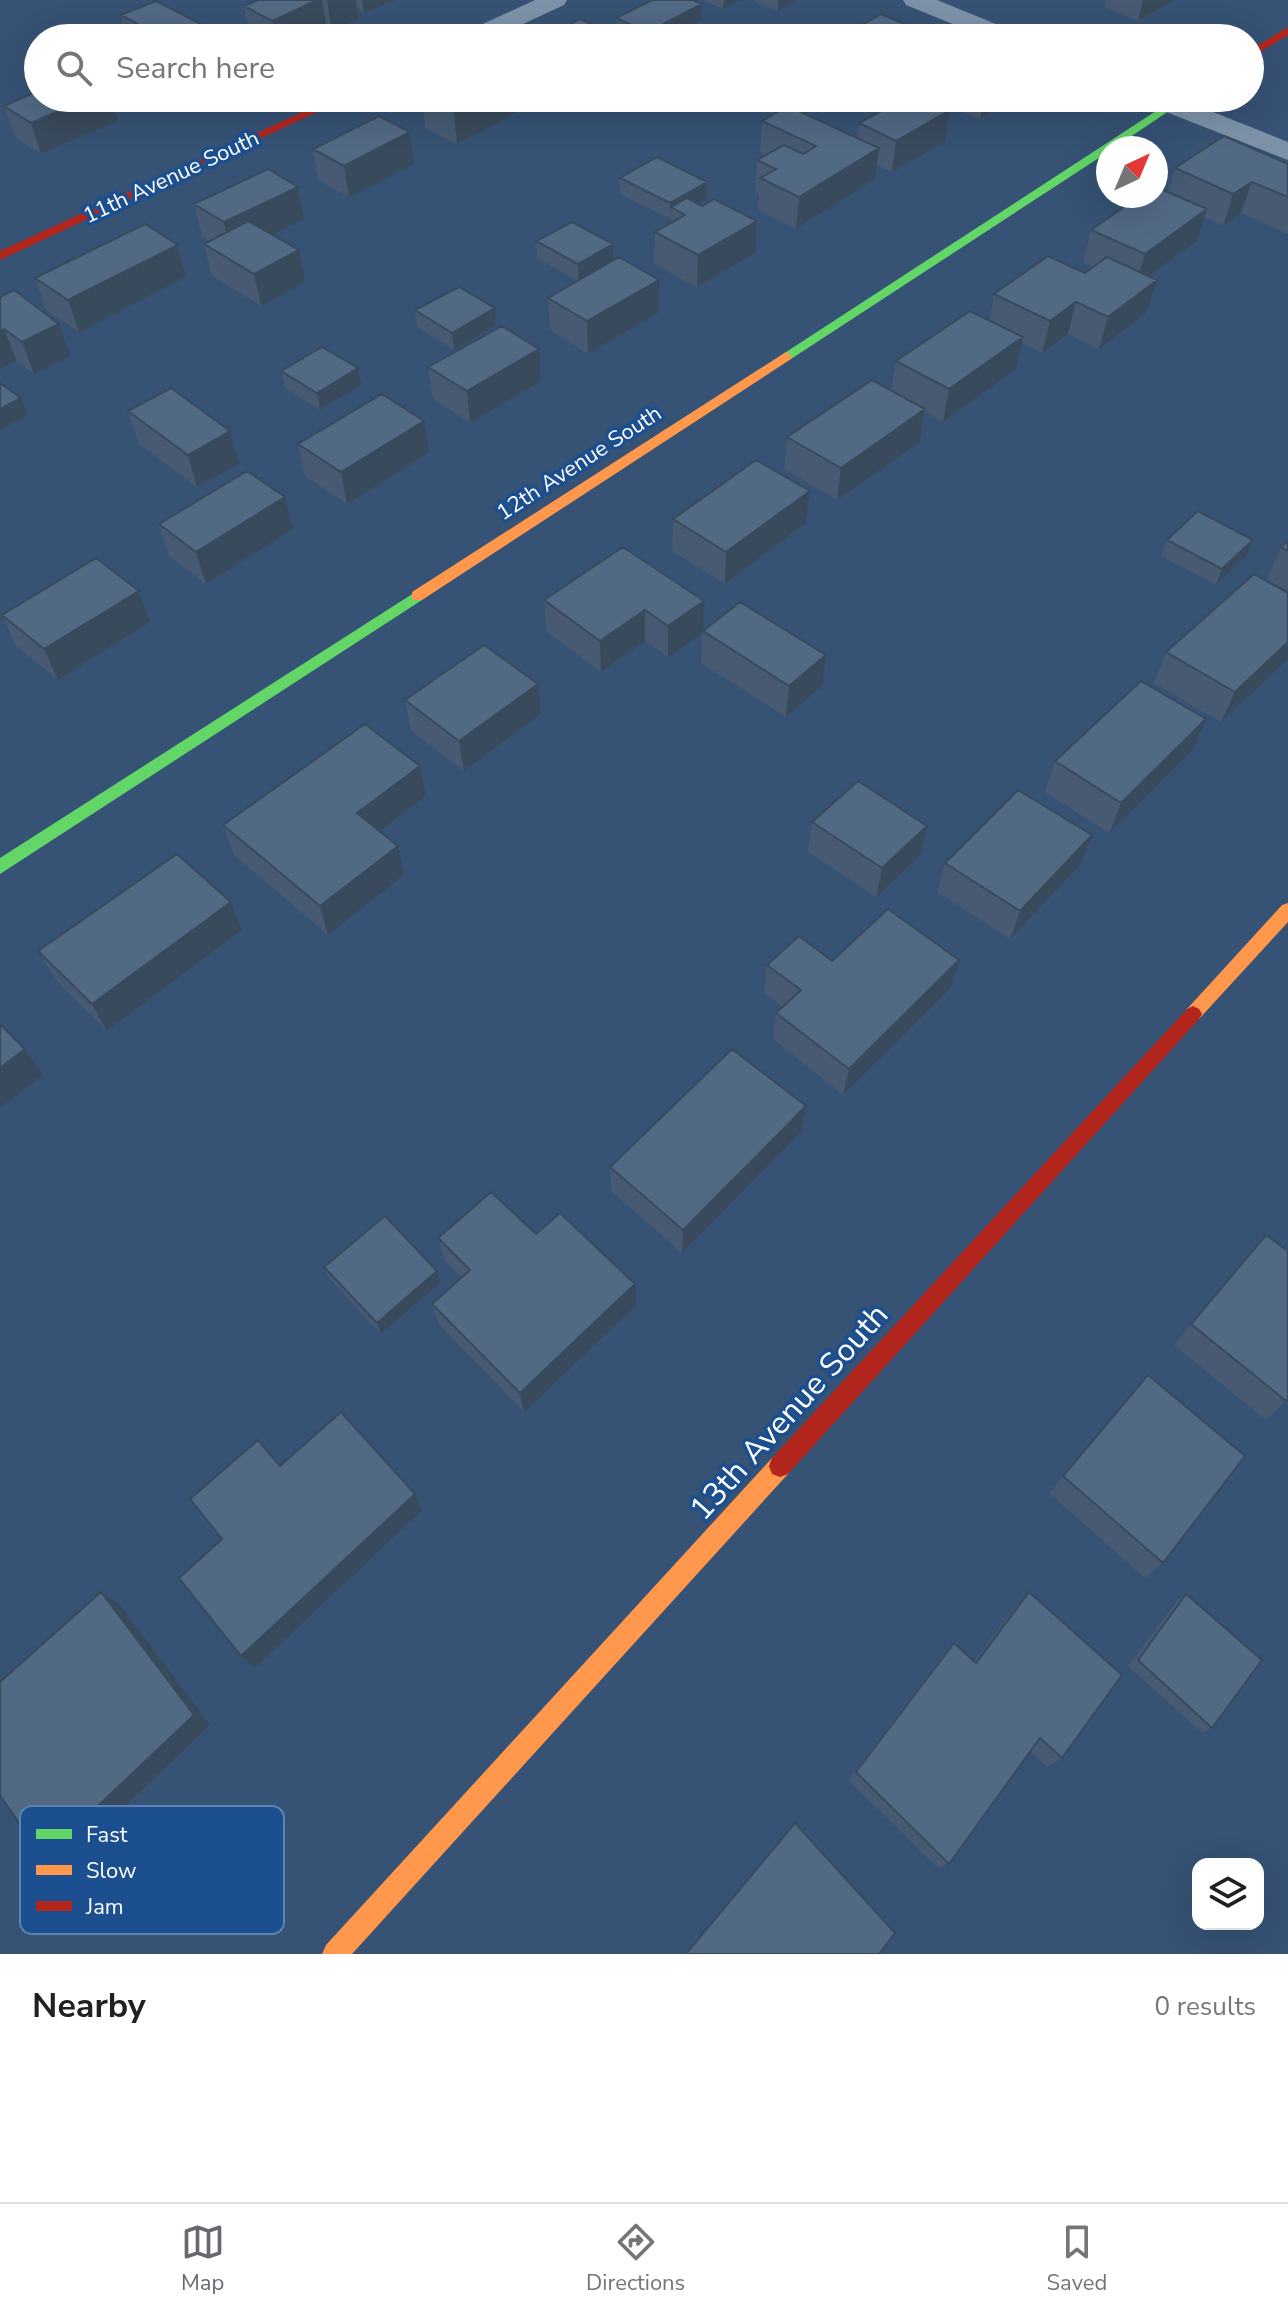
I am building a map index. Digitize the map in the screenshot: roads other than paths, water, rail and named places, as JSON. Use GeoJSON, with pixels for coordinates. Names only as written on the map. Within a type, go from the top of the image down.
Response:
{"type":"FeatureCollection","features":[{"type":"Feature","properties":{"kind":"street"},"geometry":{"type":"LineString","coordinates":[[503,24],[555,0]]}},
{"type":"Feature","properties":{"kind":"street"},"geometry":{"type":"LineString","coordinates":[[915,0],[974,24]]}},
{"type":"Feature","properties":{"kind":"street"},"geometry":{"type":"LineString","coordinates":[[1264,46],[1288,30]]}},
{"type":"Feature","properties":{"kind":"street","name":"11th Avenue South"},"geometry":{"type":"LineString","coordinates":[[0,256],[312,112]]}},
{"type":"Feature","properties":{"kind":"street","name":"12th Avenue South"},"geometry":{"type":"LineString","coordinates":[[0,867],[1152,112]]}},
{"type":"Feature","properties":{"kind":"street"},"geometry":{"type":"LineString","coordinates":[[1197,112],[1288,152]]}},
{"type":"Feature","properties":{"kind":"street","name":"13th Avenue South"},"geometry":{"type":"LineString","coordinates":[[335,1954],[1288,910]]}}]}
